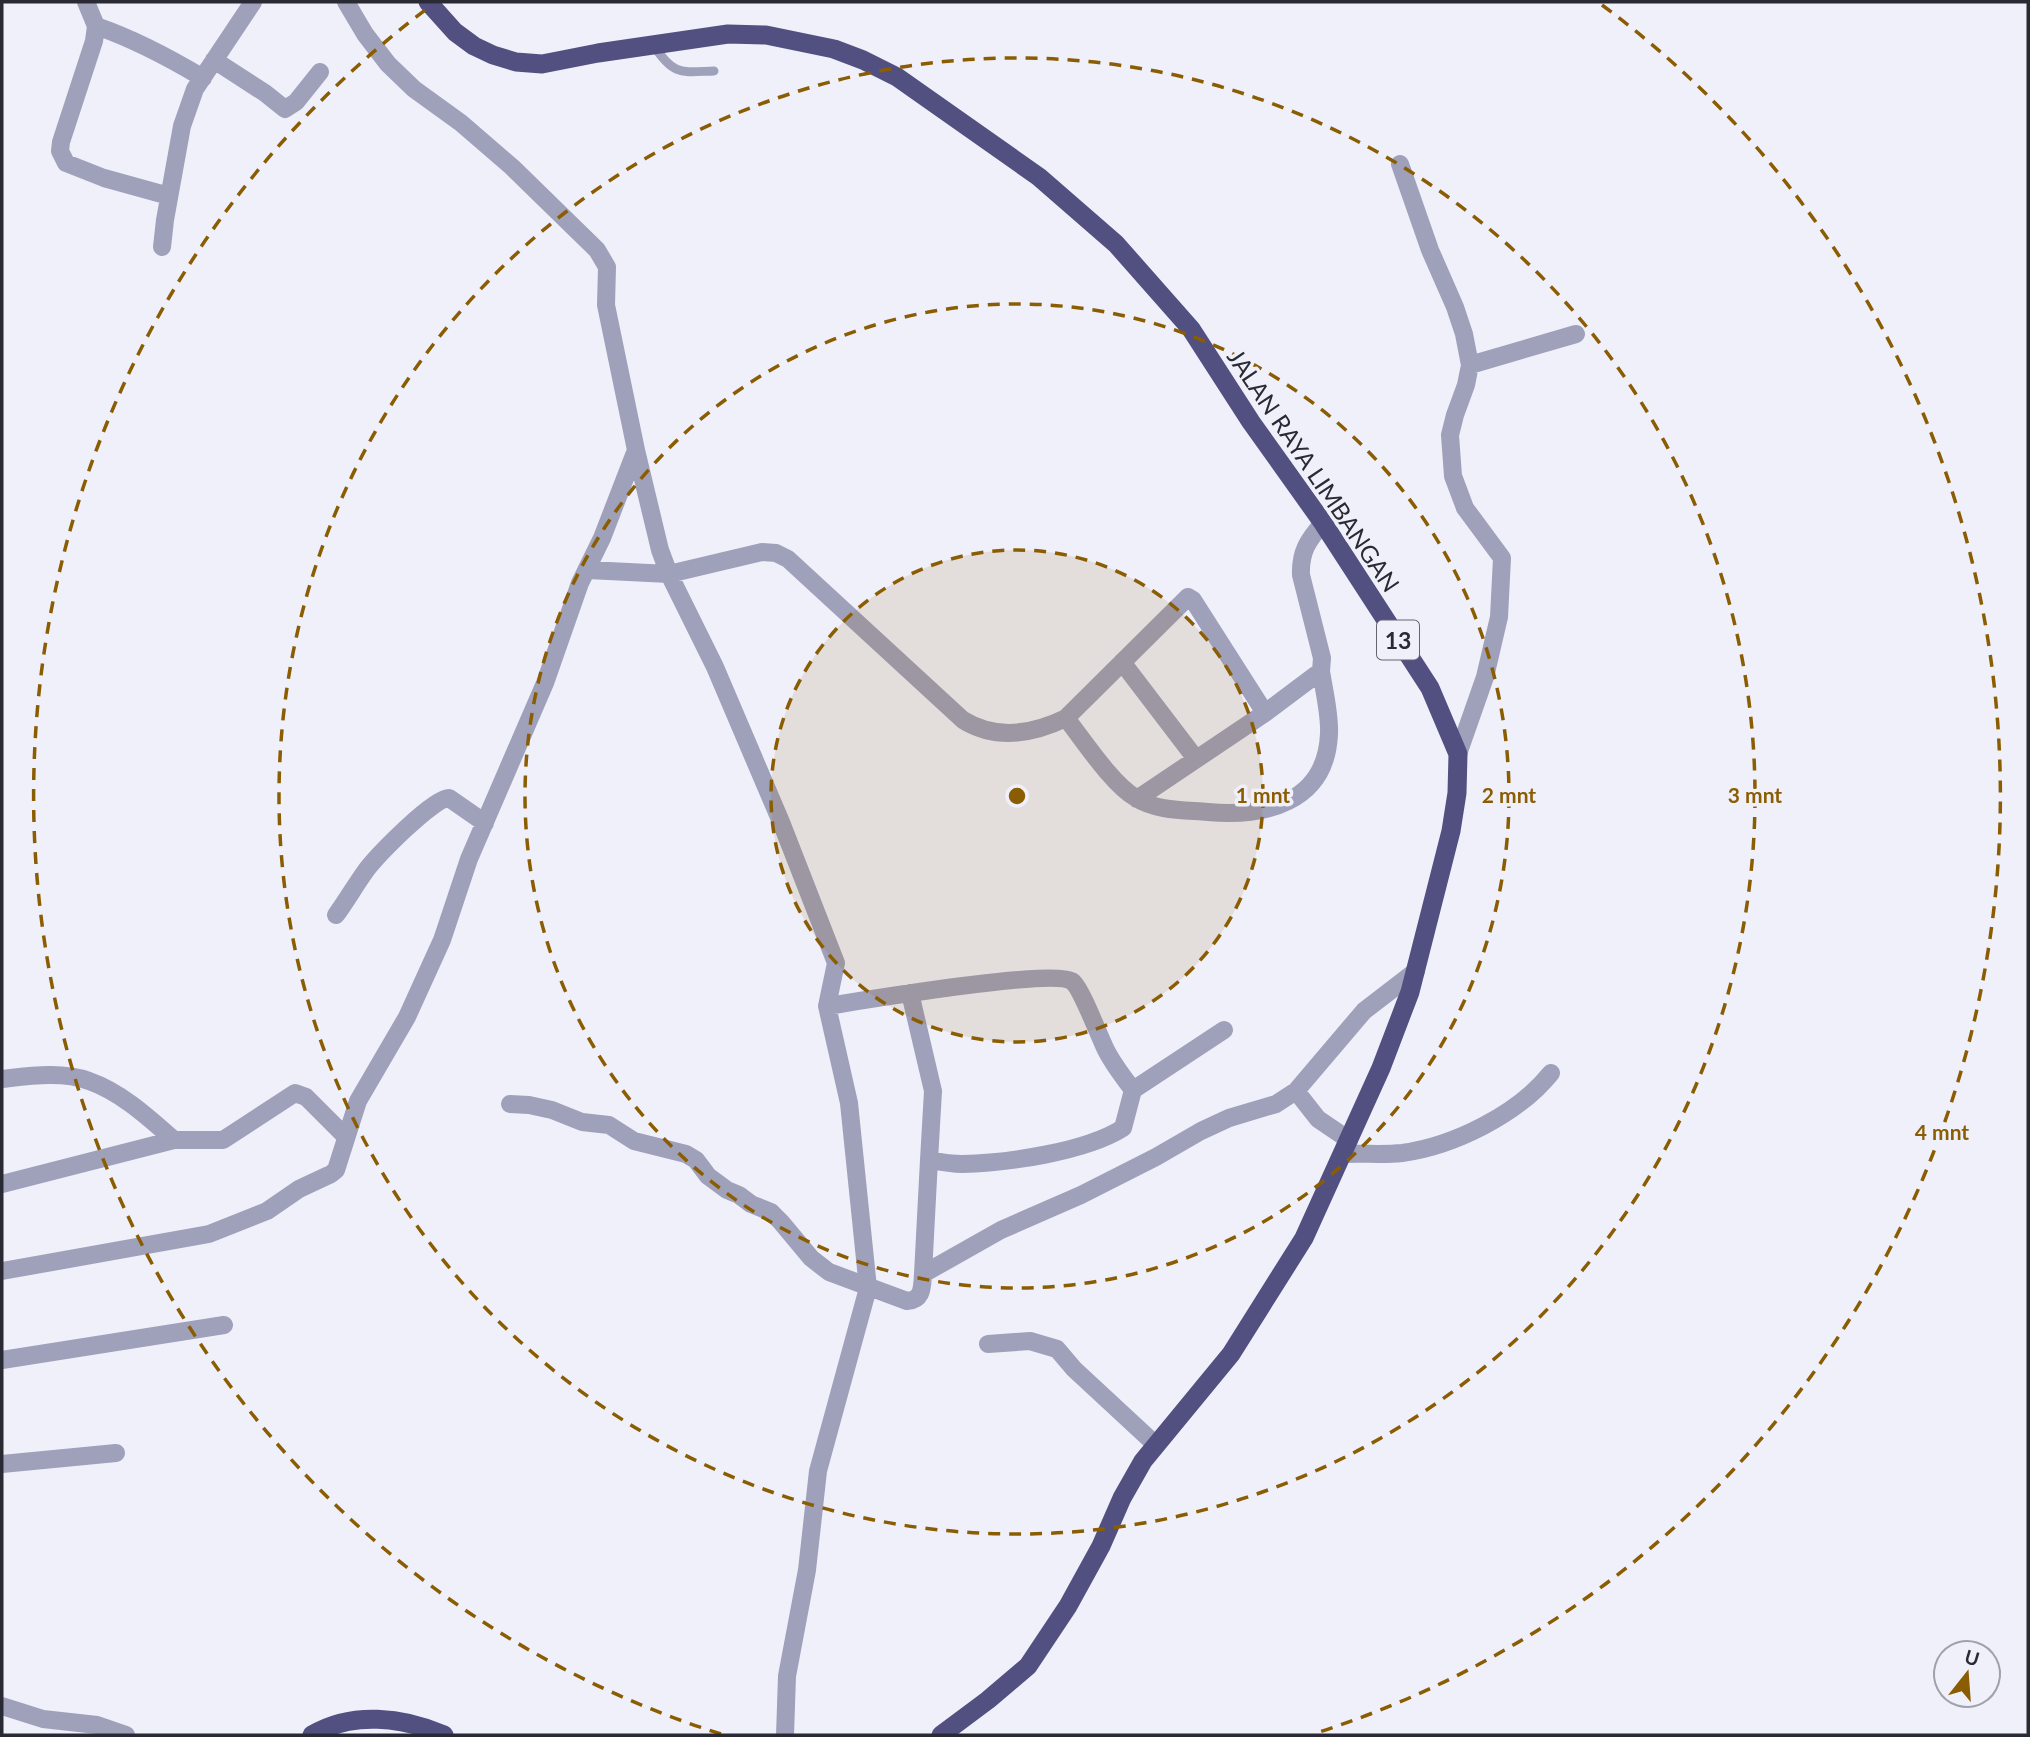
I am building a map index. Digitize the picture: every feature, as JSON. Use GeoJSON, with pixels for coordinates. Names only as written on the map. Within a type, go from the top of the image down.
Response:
{"type":"FeatureCollection","features":[{"type":"Feature","properties":{"kind":"highway","name":"JALAN RAYA LIMBANGAN"},"geometry":{"type":"LineString","coordinates":[[428,2],[455,32],[474,46],[516,62],[542,64],[728,34],[766,35],[834,48],[897,77],[1039,177],[1116,244],[1191,330],[1251,422],[1323,523],[1430,688],[1458,754],[1457,793],[1451,831],[1416,971],[1381,1068],[1304,1238],[1231,1354],[1143,1461],[1068,1606],[1028,1666],[941,1735]]}},
{"type":"Feature","properties":{"kind":"highway"},"geometry":{"type":"LineString","coordinates":[[312,1735],[357,1720],[391,1719],[444,1735]]}},
{"type":"Feature","properties":{"kind":"street"},"geometry":{"type":"LineString","coordinates":[[86,2],[96,26],[89,60],[61,142],[61,156],[66,163],[169,196]]}},
{"type":"Feature","properties":{"kind":"street"},"geometry":{"type":"LineString","coordinates":[[162,247],[182,127],[195,89],[253,2]]}},
{"type":"Feature","properties":{"kind":"street"},"geometry":{"type":"LineString","coordinates":[[346,2],[365,34],[388,64],[414,89],[461,123],[512,167],[597,250],[607,267],[606,305],[660,550],[668,574],[715,667],[781,822],[836,963],[828,1006],[849,1103],[868,1288],[818,1471],[807,1570],[787,1676],[785,1735]]}},
{"type":"Feature","properties":{"kind":"street"},"geometry":{"type":"LineString","coordinates":[[96,26],[168,56],[203,78]]}},
{"type":"Feature","properties":{"kind":"street"},"geometry":{"type":"LineString","coordinates":[[214,60],[285,109],[296,102],[320,72]]}},
{"type":"Feature","properties":{"kind":"street"},"geometry":{"type":"LineString","coordinates":[[1400,164],[1435,262],[1455,307],[1470,365],[1450,435],[1453,476],[1465,508],[1502,558],[1499,617],[1485,677],[1458,754]]}},
{"type":"Feature","properties":{"kind":"street"},"geometry":{"type":"LineString","coordinates":[[1470,365],[1576,334]]}},
{"type":"Feature","properties":{"kind":"street"},"geometry":{"type":"LineString","coordinates":[[2,1271],[209,1234],[267,1211],[299,1189],[331,1174],[338,1166],[358,1101],[407,1017],[442,940],[470,859],[540,694],[580,583],[588,570],[636,450]]}},
{"type":"Feature","properties":{"kind":"street"},"geometry":{"type":"LineString","coordinates":[[1066,718],[1121,786],[1137,799],[1159,807],[1257,813],[1280,807],[1301,793],[1318,775],[1328,748],[1330,731],[1321,671],[1322,658],[1300,562],[1308,539],[1323,523]]}},
{"type":"Feature","properties":{"kind":"street"},"geometry":{"type":"LineString","coordinates":[[588,570],[668,574],[762,552],[776,553],[788,559],[963,720],[983,730],[1018,733],[1042,730],[1066,718],[1190,597],[1265,713]]}},
{"type":"Feature","properties":{"kind":"street"},"geometry":{"type":"LineString","coordinates":[[1122,662],[1196,759]]}},
{"type":"Feature","properties":{"kind":"street"},"geometry":{"type":"LineString","coordinates":[[1137,799],[1265,713],[1321,671]]}},
{"type":"Feature","properties":{"kind":"street"},"geometry":{"type":"LineString","coordinates":[[337,915],[369,867],[422,814],[444,798],[449,798],[485,823]]}},
{"type":"Feature","properties":{"kind":"street"},"geometry":{"type":"LineString","coordinates":[[923,1274],[1001,1230],[1081,1195],[1201,1131],[1229,1118],[1276,1104],[1296,1091],[1364,1011],[1416,971]]}},
{"type":"Feature","properties":{"kind":"street"},"geometry":{"type":"LineString","coordinates":[[828,1006],[911,993],[1028,980],[1059,978],[1072,981],[1106,1051],[1133,1090]]}},
{"type":"Feature","properties":{"kind":"street"},"geometry":{"type":"LineString","coordinates":[[510,1104],[529,1105],[552,1110],[582,1122],[609,1125],[634,1141],[686,1154],[727,1190],[771,1213],[811,1258],[828,1272],[907,1301],[914,1300],[920,1295],[923,1274],[933,1091],[911,993]]}},
{"type":"Feature","properties":{"kind":"street"},"geometry":{"type":"LineString","coordinates":[[929,1160],[962,1164],[1036,1156],[1070,1149],[1110,1136],[1123,1128],[1133,1090],[1224,1030]]}},
{"type":"Feature","properties":{"kind":"street"},"geometry":{"type":"LineString","coordinates":[[1296,1091],[1318,1119],[1346,1147],[1399,1153],[1426,1149],[1451,1141],[1527,1099],[1551,1073]]}},
{"type":"Feature","properties":{"kind":"street"},"geometry":{"type":"LineString","coordinates":[[2,1079],[36,1076],[88,1080],[138,1110],[174,1140]]}},
{"type":"Feature","properties":{"kind":"street"},"geometry":{"type":"LineString","coordinates":[[2,1184],[174,1140],[229,1138],[295,1093],[306,1097],[346,1137]]}},
{"type":"Feature","properties":{"kind":"street"},"geometry":{"type":"LineString","coordinates":[[2,1360],[224,1325]]}},
{"type":"Feature","properties":{"kind":"street"},"geometry":{"type":"LineString","coordinates":[[988,1343],[1030,1341],[1057,1349],[1074,1369],[1156,1445]]}},
{"type":"Feature","properties":{"kind":"street"},"geometry":{"type":"LineString","coordinates":[[2,1464],[116,1453]]}},
{"type":"Feature","properties":{"kind":"street"},"geometry":{"type":"LineString","coordinates":[[2,1706],[43,1719],[126,1735]]}},
{"type":"Feature","properties":{"kind":"lane"},"geometry":{"type":"LineString","coordinates":[[653,45],[672,69],[687,72],[714,71]]}}]}
